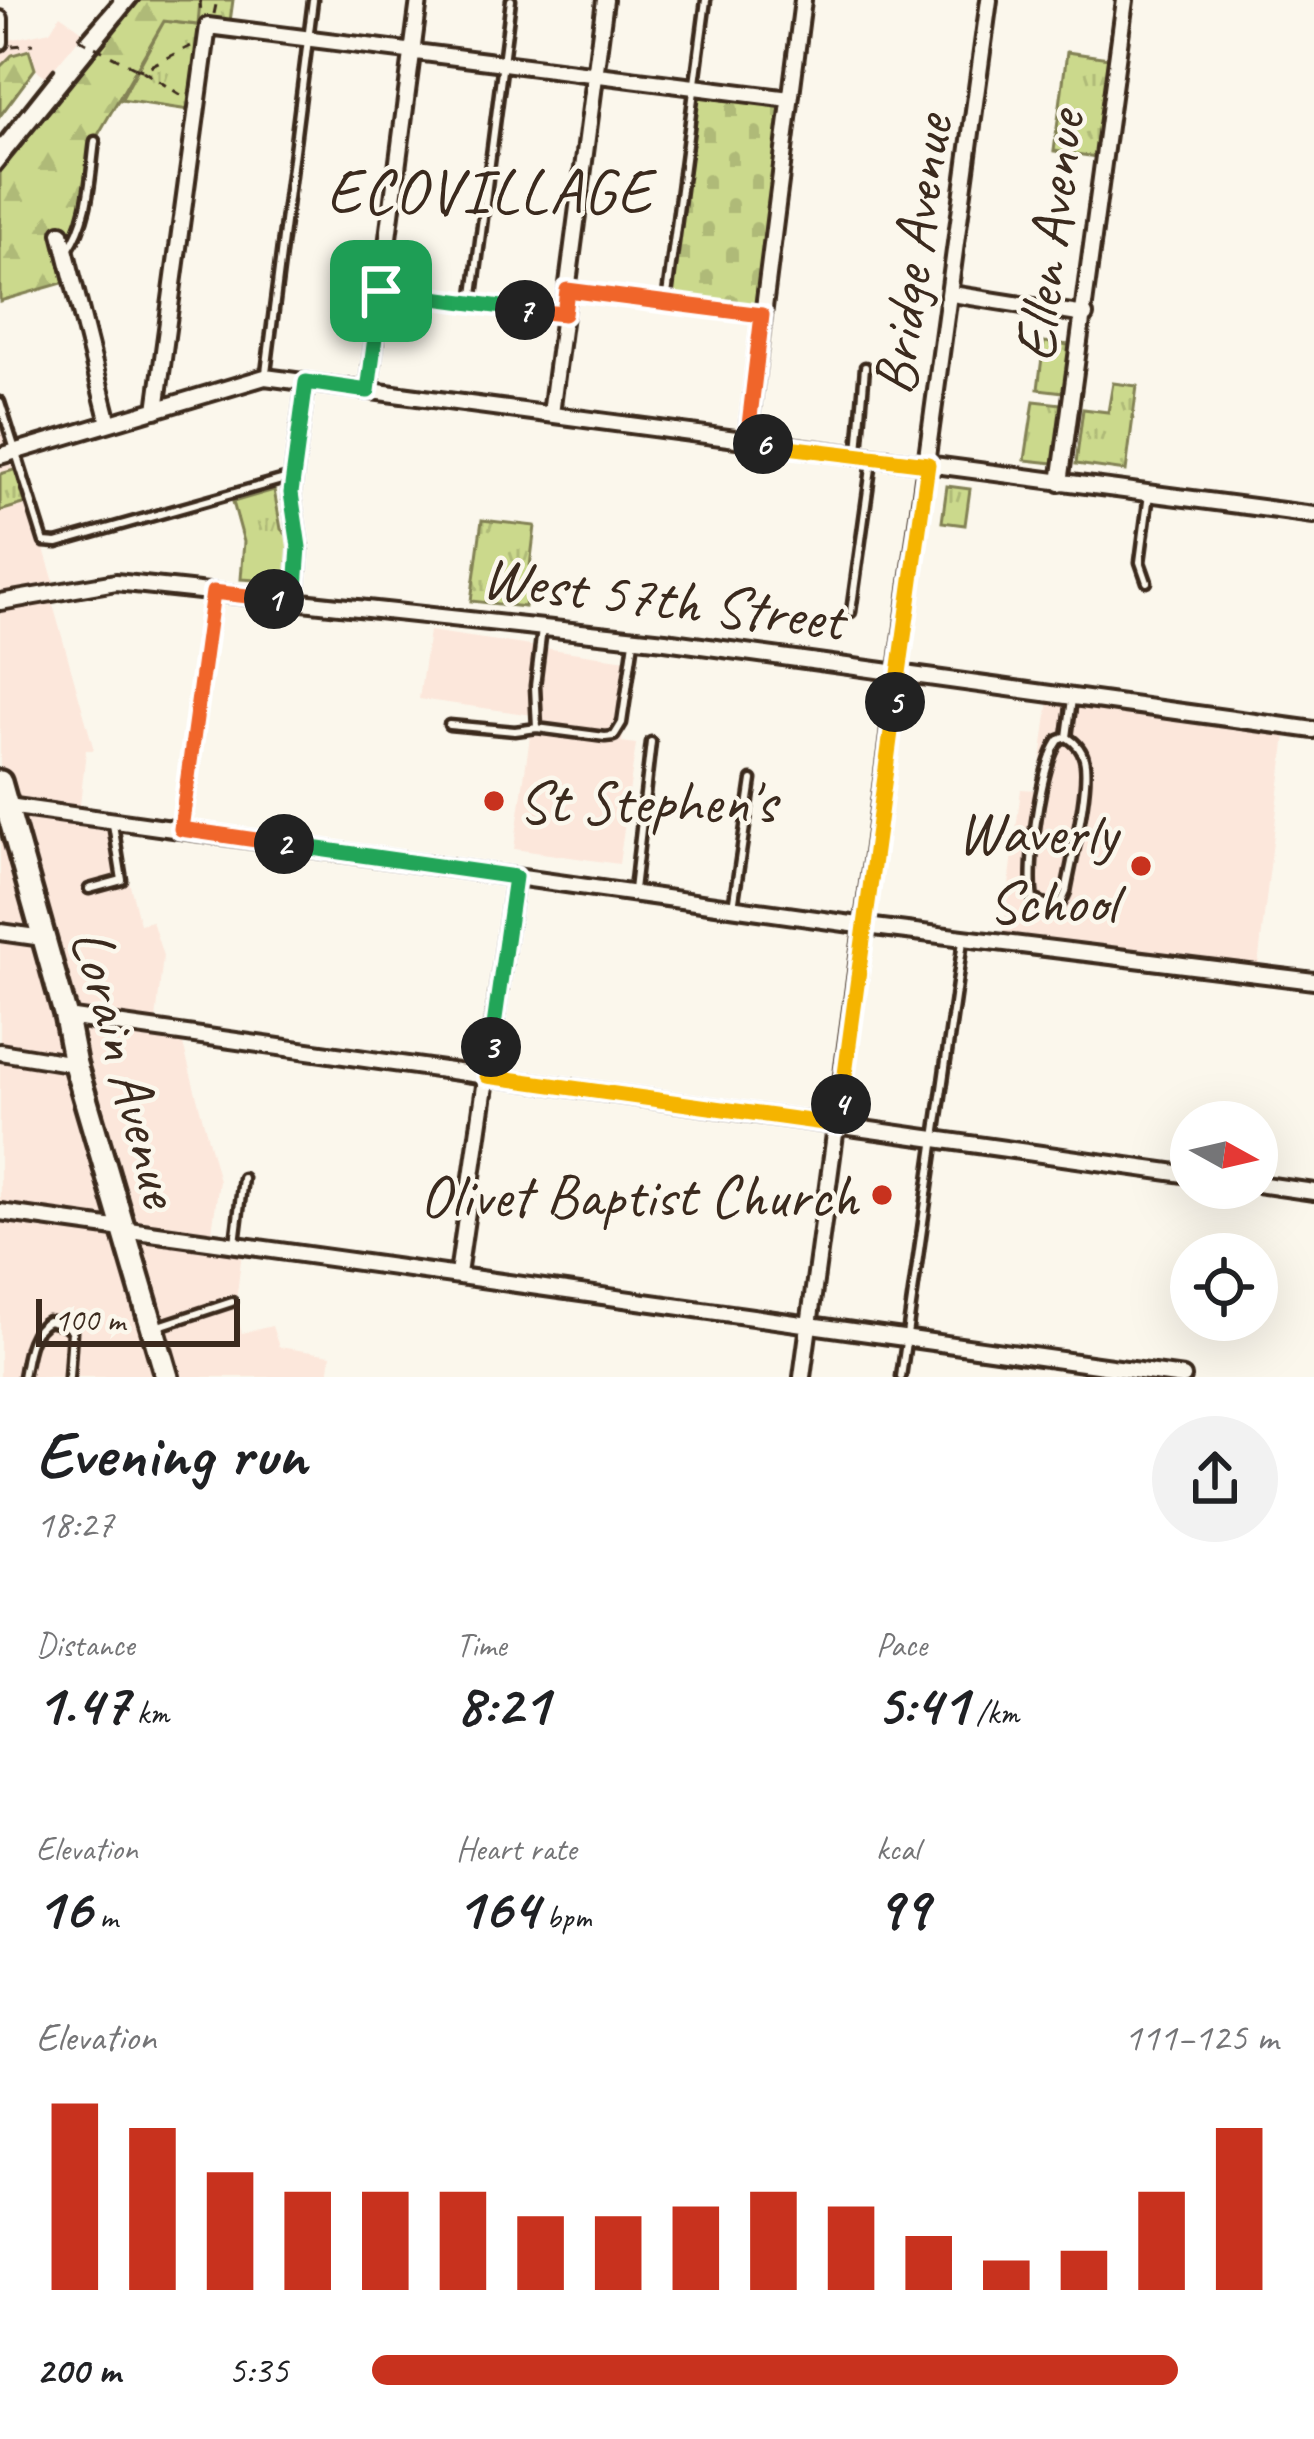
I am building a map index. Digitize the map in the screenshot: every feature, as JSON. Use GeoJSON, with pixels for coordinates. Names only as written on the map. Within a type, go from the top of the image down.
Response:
{"type":"FeatureCollection","features":[{"type":"Feature","properties":{"kind":"main road","name":"Lorain Avenue"},"geometry":{"type":"LineString","coordinates":[[0,782],[75,1064],[167,1377]]}},
{"type":"Feature","properties":{"kind":"street"},"geometry":{"type":"LineString","coordinates":[[368,391],[419,0]]}},
{"type":"Feature","properties":{"kind":"street"},"geometry":{"type":"LineString","coordinates":[[551,414],[604,0]]}},
{"type":"Feature","properties":{"kind":"street"},"geometry":{"type":"LineString","coordinates":[[747,442],[803,0]]}},
{"type":"Feature","properties":{"kind":"street","name":"Bridge Avenue"},"geometry":{"type":"LineString","coordinates":[[802,1377],[989,0]]}},
{"type":"Feature","properties":{"kind":"street","name":"Ellen Avenue"},"geometry":{"type":"LineString","coordinates":[[1060,483],[1125,0]]}},
{"type":"Feature","properties":{"kind":"street"},"geometry":{"type":"LineString","coordinates":[[155,410],[207,18],[308,38],[790,99]]}},
{"type":"Feature","properties":{"kind":"street"},"geometry":{"type":"LineString","coordinates":[[0,19],[4,43]]}},
{"type":"Feature","properties":{"kind":"street"},"geometry":{"type":"LineString","coordinates":[[61,233],[109,423]]}},
{"type":"Feature","properties":{"kind":"street"},"geometry":{"type":"LineString","coordinates":[[952,294],[1085,315]]}},
{"type":"Feature","properties":{"kind":"street"},"geometry":{"type":"LineString","coordinates":[[8,454],[265,377],[1314,515]]}},
{"type":"Feature","properties":{"kind":"street"},"geometry":{"type":"LineString","coordinates":[[295,602],[299,547],[291,493],[306,382]]}},
{"type":"Feature","properties":{"kind":"street","name":"West 57th Street"},"geometry":{"type":"LineString","coordinates":[[0,602],[116,582],[899,670],[1314,730]]}},
{"type":"Feature","properties":{"kind":"street"},"geometry":{"type":"LineString","coordinates":[[8,806],[866,926],[1314,981]]}},
{"type":"Feature","properties":{"kind":"street"},"geometry":{"type":"LineString","coordinates":[[458,1274],[515,877]]}},
{"type":"Feature","properties":{"kind":"street"},"geometry":{"type":"LineString","coordinates":[[0,932],[43,938]]}},
{"type":"Feature","properties":{"kind":"street"},"geometry":{"type":"LineString","coordinates":[[66,1018],[1170,1172]]}},
{"type":"Feature","properties":{"kind":"street"},"geometry":{"type":"LineString","coordinates":[[0,1052],[75,1064]]}},
{"type":"Feature","properties":{"kind":"street"},"geometry":{"type":"LineString","coordinates":[[1278,1187],[1314,1192]]}},
{"type":"Feature","properties":{"kind":"street"},"geometry":{"type":"LineString","coordinates":[[0,1212],[1183,1377]]}},
{"type":"Feature","properties":{"kind":"lane"},"geometry":{"type":"LineString","coordinates":[[265,377],[313,0]]}},
{"type":"Feature","properties":{"kind":"lane"},"geometry":{"type":"LineString","coordinates":[[472,303],[511,0]]}},
{"type":"Feature","properties":{"kind":"lane"},"geometry":{"type":"LineString","coordinates":[[666,303],[706,0]]}},
{"type":"Feature","properties":{"kind":"lane"},"geometry":{"type":"LineString","coordinates":[[66,253],[80,233],[95,140]]}},
{"type":"Feature","properties":{"kind":"lane"},"geometry":{"type":"LineString","coordinates":[[567,290],[762,315]]}},
{"type":"Feature","properties":{"kind":"lane"},"geometry":{"type":"LineString","coordinates":[[381,291],[564,314]]}},
{"type":"Feature","properties":{"kind":"lane"},"geometry":{"type":"LineString","coordinates":[[851,612],[865,457],[865,367]]}},
{"type":"Feature","properties":{"kind":"lane"},"geometry":{"type":"LineString","coordinates":[[0,402],[8,454],[41,538],[49,542],[294,477]]}},
{"type":"Feature","properties":{"kind":"lane"},"geometry":{"type":"LineString","coordinates":[[1147,582],[1140,562],[1149,494]]}},
{"type":"Feature","properties":{"kind":"lane"},"geometry":{"type":"LineString","coordinates":[[181,829],[213,592]]}},
{"type":"Feature","properties":{"kind":"lane"},"geometry":{"type":"LineString","coordinates":[[537,728],[535,686],[542,628]]}},
{"type":"Feature","properties":{"kind":"lane"},"geometry":{"type":"LineString","coordinates":[[449,725],[515,731],[537,728],[605,737],[620,730],[634,638]]}},
{"type":"Feature","properties":{"kind":"lane"},"geometry":{"type":"LineString","coordinates":[[1067,737],[1072,695]]}},
{"type":"Feature","properties":{"kind":"lane"},"geometry":{"type":"LineString","coordinates":[[1067,737],[1084,756],[1084,782],[1066,892],[1061,903],[1052,907],[1033,898],[1031,874],[1047,764],[1059,740],[1067,737]]}},
{"type":"Feature","properties":{"kind":"lane"},"geometry":{"type":"LineString","coordinates":[[634,894],[651,742]]}},
{"type":"Feature","properties":{"kind":"lane"},"geometry":{"type":"LineString","coordinates":[[733,908],[752,780]]}},
{"type":"Feature","properties":{"kind":"lane"},"geometry":{"type":"LineString","coordinates":[[89,889],[122,880],[113,820]]}},
{"type":"Feature","properties":{"kind":"lane"},"geometry":{"type":"LineString","coordinates":[[901,1377],[963,937]]}},
{"type":"Feature","properties":{"kind":"lane"},"geometry":{"type":"LineString","coordinates":[[235,1243],[243,1178]]}},
{"type":"Feature","properties":{"kind":"lane"},"geometry":{"type":"LineString","coordinates":[[153,1328],[232,1302]]}},
{"type":"Feature","properties":{"kind":"lane"},"geometry":{"type":"LineString","coordinates":[[23,1377],[33,1337],[48,1321],[65,1324],[72,1331],[69,1377]]}},
{"type":"Feature","properties":{"kind":"path"},"geometry":{"type":"LineString","coordinates":[[200,0],[207,18]]}},
{"type":"Feature","properties":{"kind":"path"},"geometry":{"type":"LineString","coordinates":[[207,18],[217,0]]}},
{"type":"Feature","properties":{"kind":"path"},"geometry":{"type":"LineString","coordinates":[[80,39],[142,70],[184,98]]}},
{"type":"Feature","properties":{"kind":"path"},"geometry":{"type":"LineString","coordinates":[[142,70],[178,56],[191,47],[192,39]]}},
{"type":"Feature","properties":{"kind":"path"},"geometry":{"type":"LineString","coordinates":[[4,43],[33,44]]}},
{"type":"Feature","properties":{"kind":"shaded area"},"geometry":{"type":"Polygon","coordinates":[[[60,15],[84,32],[47,77],[35,69],[29,50],[12,55],[0,67],[0,42],[50,31],[60,15]]]}},
{"type":"Feature","properties":{"kind":"shaded area"},"geometry":{"type":"Polygon","coordinates":[[[0,402],[57,592],[50,594],[94,750],[86,750],[79,815],[113,820],[140,924],[152,921],[163,956],[155,1029],[180,1033],[219,1181],[211,1239],[243,1244],[235,1310],[242,1333],[272,1326],[279,1347],[331,1355],[328,1377],[0,1377],[0,402]]]}},
{"type":"Feature","properties":{"kind":"shaded area"},"geometry":{"type":"Polygon","coordinates":[[[429,631],[633,661],[622,742],[636,744],[619,864],[514,849],[533,715],[419,699],[429,631]]]}},
{"type":"Feature","properties":{"kind":"shaded area","name":"Waverly School"},"geometry":{"type":"Polygon","coordinates":[[[1050,692],[1287,726],[1257,974],[1002,942],[1021,789],[1037,790],[1050,692]]]}},
{"type":"Feature","properties":{"kind":"green space"},"geometry":{"type":"Polygon","coordinates":[[[139,0],[200,0],[198,25],[164,21],[95,140],[85,209],[66,253],[73,280],[0,301],[0,171],[139,0]]]}},
{"type":"Feature","properties":{"kind":"green space"},"geometry":{"type":"Polygon","coordinates":[[[200,0],[233,0],[229,29],[209,27],[196,111],[121,100],[164,21],[197,25],[200,0]]]}},
{"type":"Feature","properties":{"kind":"green space"},"geometry":{"type":"Polygon","coordinates":[[[29,50],[35,69],[0,116],[0,67],[12,55],[29,50]]]}},
{"type":"Feature","properties":{"kind":"green space"},"geometry":{"type":"Polygon","coordinates":[[[1067,52],[1109,58],[1097,157],[1054,151],[1067,52]]]}},
{"type":"Feature","properties":{"kind":"green space"},"geometry":{"type":"Polygon","coordinates":[[[694,87],[790,99],[762,315],[666,303],[694,87]]]}},
{"type":"Feature","properties":{"kind":"green space"},"geometry":{"type":"Polygon","coordinates":[[[1044,342],[1070,345],[1064,392],[1038,389],[1044,342]]]}},
{"type":"Feature","properties":{"kind":"green space"},"geometry":{"type":"Polygon","coordinates":[[[1113,383],[1137,386],[1126,471],[1076,464],[1083,409],[1108,412],[1113,383]]]}},
{"type":"Feature","properties":{"kind":"green space"},"geometry":{"type":"Polygon","coordinates":[[[1034,401],[1062,404],[1054,463],[1025,460],[1034,401]]]}},
{"type":"Feature","properties":{"kind":"green space"},"geometry":{"type":"Polygon","coordinates":[[[17,469],[27,503],[0,511],[0,474],[17,469]]]}},
{"type":"Feature","properties":{"kind":"green space"},"geometry":{"type":"Polygon","coordinates":[[[947,486],[970,489],[965,525],[942,522],[947,486]]]}},
{"type":"Feature","properties":{"kind":"green space"},"geometry":{"type":"Polygon","coordinates":[[[274,490],[281,529],[292,540],[288,582],[241,579],[244,542],[233,502],[274,490]]]}},
{"type":"Feature","properties":{"kind":"green space"},"geometry":{"type":"Polygon","coordinates":[[[482,520],[535,526],[525,607],[471,601],[482,520]]]}},
{"type":"Feature","properties":{"kind":"railway"},"geometry":{"type":"LineString","coordinates":[[80,37],[112,0]]}},
{"type":"Feature","properties":{"kind":"railway"},"geometry":{"type":"LineString","coordinates":[[0,171],[139,0]]}},
{"type":"Feature","properties":{"kind":"railway"},"geometry":{"type":"LineString","coordinates":[[0,137],[54,69]]}},
{"type":"Feature","properties":{"kind":"place","name":"St Stephen's"},"geometry":{"type":"Point","coordinates":[494,801]}},
{"type":"Feature","properties":{"kind":"place","name":"Waverly School"},"geometry":{"type":"Point","coordinates":[1141,866]}},
{"type":"Feature","properties":{"kind":"place","name":"Olivet Baptist Church"},"geometry":{"type":"Point","coordinates":[882,1195]}},
{"type":"Feature","properties":{"kind":"district","name":"ECOVILLAGE"},"geometry":{"type":"Point","coordinates":[490,190]}},
{"type":"Feature","properties":{"kind":"route"},"geometry":{"type":"LineString","coordinates":[[567,290],[762,315],[747,442],[928,464],[838,1125],[487,1076],[515,877],[181,829],[213,592],[295,602],[299,547],[291,493],[306,382],[368,391],[381,291],[564,314],[567,290]]}}]}
